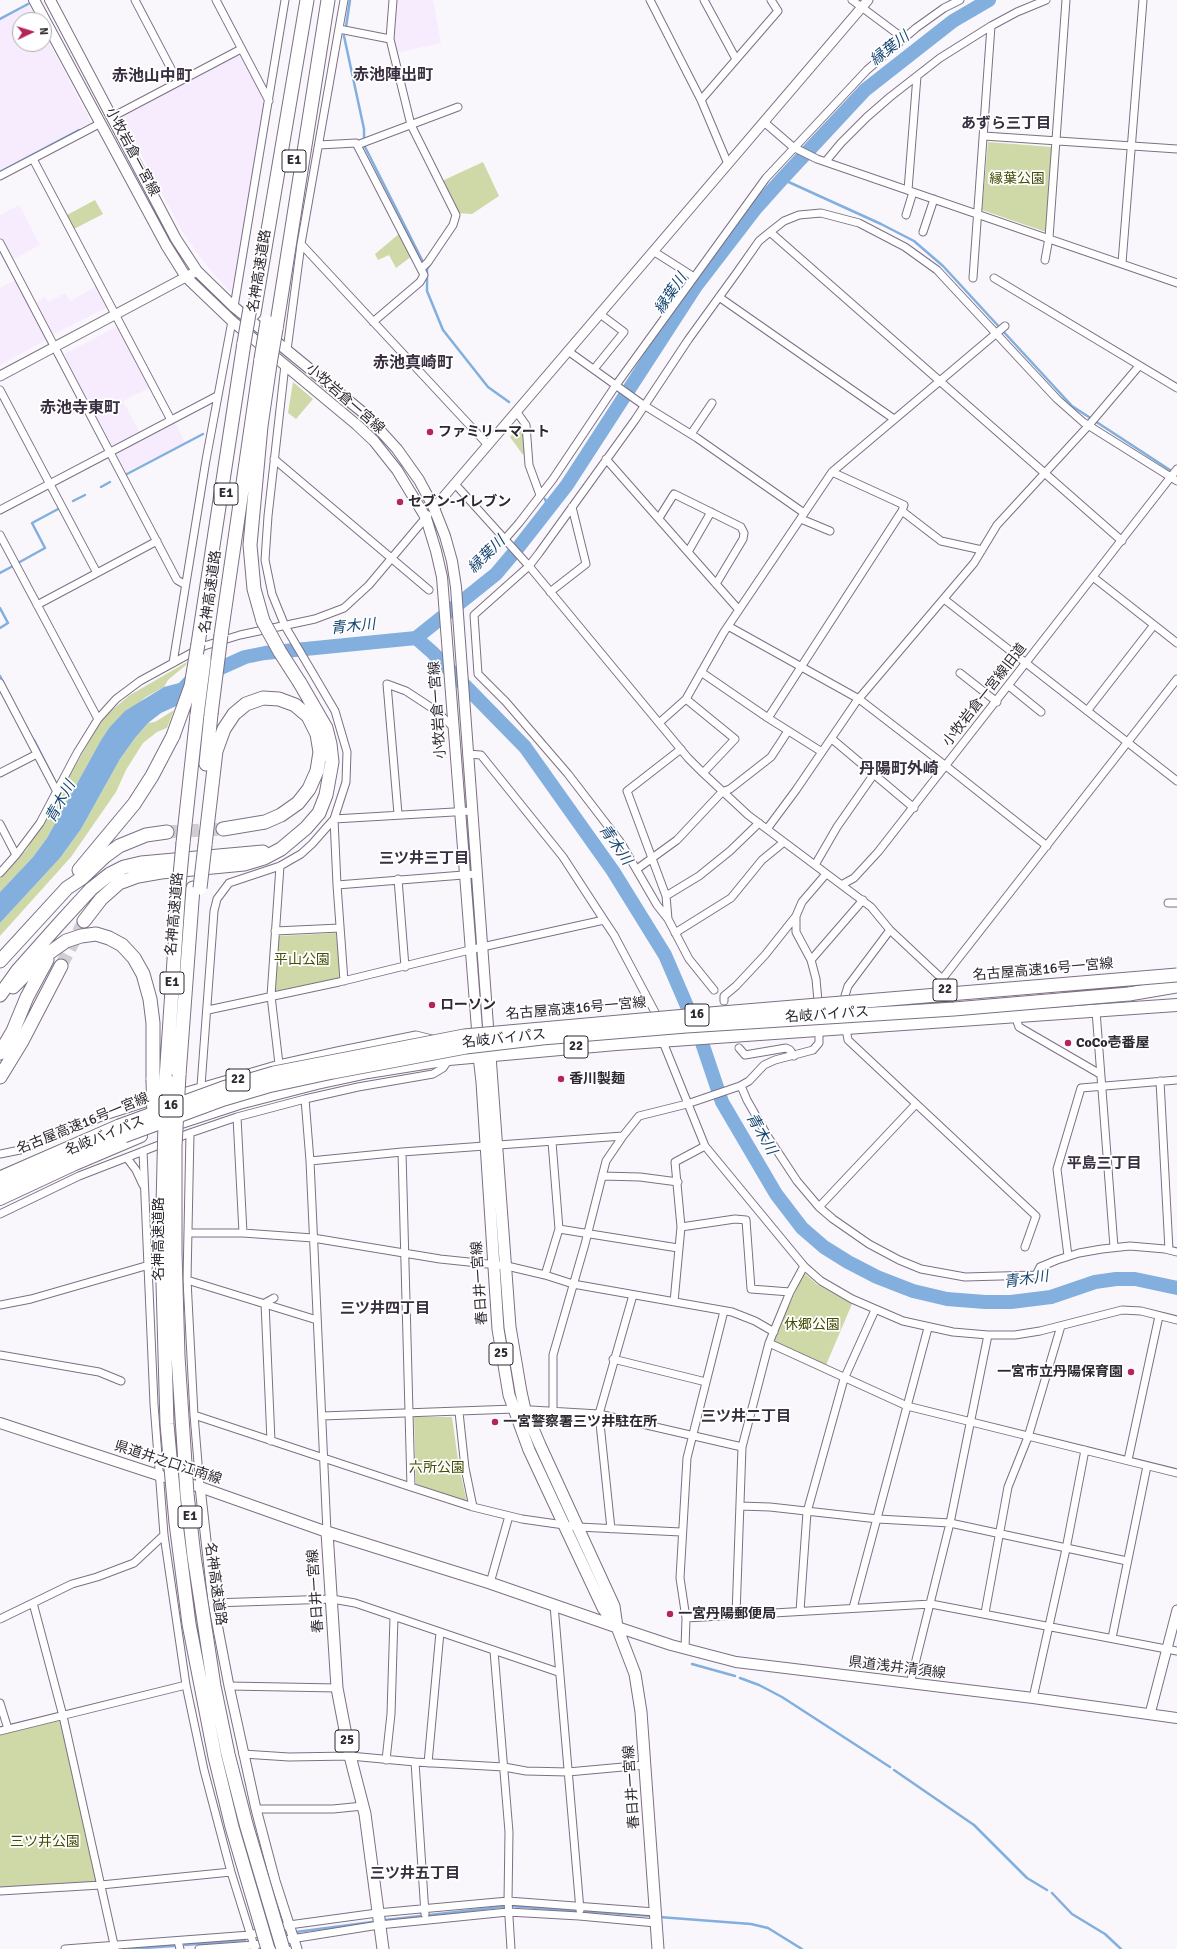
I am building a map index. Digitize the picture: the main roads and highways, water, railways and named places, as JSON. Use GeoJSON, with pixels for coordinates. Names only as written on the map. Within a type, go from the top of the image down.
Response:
{"type":"FeatureCollection","features":[{"type":"Feature","properties":{"kind":"highway"},"geometry":{"type":"LineString","coordinates":[[68,888],[75,874],[134,804],[155,770],[173,736],[191,686],[202,643],[246,345],[300,0]]}},
{"type":"Feature","properties":{"kind":"highway","name":"名神高速道路"},"geometry":{"type":"LineString","coordinates":[[252,311],[307,0]]}},
{"type":"Feature","properties":{"kind":"highway","name":"名神高速道路"},"geometry":{"type":"LineString","coordinates":[[272,326],[321,0]]}},
{"type":"Feature","properties":{"kind":"highway"},"geometry":{"type":"LineString","coordinates":[[84,921],[101,899],[119,883],[138,876],[161,872],[220,868],[244,864],[264,858],[281,849],[296,838],[318,814],[326,794],[332,762],[326,728],[263,621],[254,589],[250,545],[266,361],[328,0]]}},
{"type":"Feature","properties":{"kind":"highway","name":"名神高速道路"},"geometry":{"type":"LineString","coordinates":[[266,361],[221,635],[211,714],[201,845],[184,1005],[175,1146],[175,1260],[178,1356],[187,1494],[194,1556],[213,1679],[228,1754],[250,1839],[283,1949]]}},
{"type":"Feature","properties":{"kind":"highway","name":"名神高速道路"},"geometry":{"type":"LineString","coordinates":[[202,643],[197,715],[160,1079],[157,1234],[162,1248],[167,1424],[176,1523],[190,1624],[201,1688],[230,1819],[268,1949]]}},
{"type":"Feature","properties":{"kind":"highway"},"geometry":{"type":"LineString","coordinates":[[201,845],[216,751],[224,730],[234,714],[246,704],[263,698],[279,699],[295,705],[308,716],[317,734],[320,752],[317,771],[309,789],[298,802],[281,815],[259,823],[223,829]]}},
{"type":"Feature","properties":{"kind":"highway"},"geometry":{"type":"LineString","coordinates":[[0,962],[68,888],[118,846],[146,835],[167,832]]}},
{"type":"Feature","properties":{"kind":"highway"},"geometry":{"type":"LineString","coordinates":[[0,996],[18,970],[58,925],[91,889],[110,874],[124,867],[141,863],[281,849]]}},
{"type":"Feature","properties":{"kind":"highway"},"geometry":{"type":"LineString","coordinates":[[0,1001],[42,958],[66,941],[81,936],[96,934],[109,938],[122,945],[134,958],[143,974],[150,999],[160,1079]]}},
{"type":"Feature","properties":{"kind":"highway"},"geometry":{"type":"LineString","coordinates":[[0,1053],[13,1031],[39,972],[52,951]]}},
{"type":"Feature","properties":{"kind":"highway"},"geometry":{"type":"LineString","coordinates":[[0,1077],[22,1041],[61,966]]}},
{"type":"Feature","properties":{"kind":"highway","name":"名古屋高速16号一宮線"},"geometry":{"type":"LineString","coordinates":[[0,1178],[119,1126],[223,1088],[274,1073],[464,1036],[1177,975]]}},
{"type":"Feature","properties":{"kind":"highway","name":"名岐バイパス"},"geometry":{"type":"LineString","coordinates":[[25,1161],[124,1117],[254,1074],[432,1039],[483,1031],[660,1014],[954,990],[1177,979]]}},
{"type":"Feature","properties":{"kind":"highway"},"geometry":{"type":"LineString","coordinates":[[1130,994],[1177,986]]}},
{"type":"Feature","properties":{"kind":"highway","name":"16"},"geometry":{"type":"LineString","coordinates":[[1130,994],[1177,991]]}},
{"type":"Feature","properties":{"kind":"highway","name":"名古屋高速16号一宮線"},"geometry":{"type":"LineString","coordinates":[[0,1189],[29,1174],[124,1136],[224,1099],[268,1086],[341,1070],[466,1047],[542,1038],[686,1026],[954,1009],[1130,994]]}},
{"type":"Feature","properties":{"kind":"highway","name":"名岐バイパス"},"geometry":{"type":"LineString","coordinates":[[0,1199],[75,1164],[192,1118],[317,1083],[368,1072],[449,1059],[616,1044],[722,1038],[1177,1005]]}},
{"type":"Feature","properties":{"kind":"highway"},"geometry":{"type":"LineString","coordinates":[[0,1173],[25,1161]]}},
{"type":"Feature","properties":{"kind":"main road","name":"小牧岩倉一宮線"},"geometry":{"type":"LineString","coordinates":[[34,0],[166,245],[186,277],[232,321],[357,424],[397,470],[426,518],[436,551],[444,596],[470,951],[483,1031]]}},
{"type":"Feature","properties":{"kind":"main road","name":"小牧岩倉一宮線"},"geometry":{"type":"LineString","coordinates":[[50,0],[176,239],[197,271],[234,308],[366,415],[388,437],[420,480],[434,508],[447,542],[456,587],[482,947],[484,1056]]}},
{"type":"Feature","properties":{"kind":"main road","name":"春日井一宮線"},"geometry":{"type":"LineString","coordinates":[[484,1056],[498,1145],[514,1357],[526,1410],[614,1606],[617,1627],[635,1674],[641,1712],[658,1949]]}},
{"type":"Feature","properties":{"kind":"main road","name":"春日井一宮線"},"geometry":{"type":"LineString","coordinates":[[484,1056],[485,1146],[493,1265],[502,1358],[508,1395],[529,1450],[564,1525],[603,1608],[617,1627]]}},
{"type":"Feature","properties":{"kind":"main road","name":"県道井之口江南線"},"geometry":{"type":"LineString","coordinates":[[0,1423],[158,1475],[200,1487],[327,1532]]}},
{"type":"Feature","properties":{"kind":"main road","name":"春日井一宮線"},"geometry":{"type":"LineString","coordinates":[[382,1949],[363,1806],[350,1756],[337,1688],[327,1532],[490,1583],[617,1627]]}},
{"type":"Feature","properties":{"kind":"main road","name":"県道浅井清須線"},"geometry":{"type":"LineString","coordinates":[[617,1627],[685,1650],[736,1662],[1033,1698],[1177,1718]]}},
{"type":"Feature","properties":{"kind":"water"},"geometry":{"type":"Polygon","coordinates":[[[191,670],[196,697],[161,713],[148,723],[120,759],[81,829],[60,858],[0,923],[0,892],[33,857],[47,838],[109,728],[125,711],[164,687],[179,683],[191,670]]]}},
{"type":"Feature","properties":{"kind":"waterway"},"geometry":{"type":"LineString","coordinates":[[346,27],[350,0]]}},
{"type":"Feature","properties":{"kind":"waterway","name":"縁葉川"},"geometry":{"type":"LineString","coordinates":[[416,638],[496,574],[517,549],[567,485],[696,286],[756,208],[782,179],[865,90],[953,21],[989,0]]}},
{"type":"Feature","properties":{"kind":"waterway"},"geometry":{"type":"LineString","coordinates":[[0,19],[28,4]]}},
{"type":"Feature","properties":{"kind":"waterway"},"geometry":{"type":"LineString","coordinates":[[344,36],[364,129],[364,137]]}},
{"type":"Feature","properties":{"kind":"waterway"},"geometry":{"type":"LineString","coordinates":[[0,172],[79,130]]}},
{"type":"Feature","properties":{"kind":"waterway"},"geometry":{"type":"LineString","coordinates":[[365,147],[423,262]]}},
{"type":"Feature","properties":{"kind":"waterway"},"geometry":{"type":"LineString","coordinates":[[782,179],[881,224],[914,241],[943,266],[1072,406],[1173,472]]}},
{"type":"Feature","properties":{"kind":"waterway"},"geometry":{"type":"LineString","coordinates":[[431,263],[427,269],[427,291],[443,330],[488,387],[509,402]]}},
{"type":"Feature","properties":{"kind":"waterway"},"geometry":{"type":"LineString","coordinates":[[127,474],[203,434]]}},
{"type":"Feature","properties":{"kind":"waterway"},"geometry":{"type":"LineString","coordinates":[[101,487],[110,482]]}},
{"type":"Feature","properties":{"kind":"waterway"},"geometry":{"type":"LineString","coordinates":[[73,501],[85,495]]}},
{"type":"Feature","properties":{"kind":"waterway"},"geometry":{"type":"LineString","coordinates":[[545,499],[549,509]]}},
{"type":"Feature","properties":{"kind":"waterway"},"geometry":{"type":"LineString","coordinates":[[18,563],[45,548],[32,523],[60,508]]}},
{"type":"Feature","properties":{"kind":"waterway"},"geometry":{"type":"LineString","coordinates":[[0,573],[13,566]]}},
{"type":"Feature","properties":{"kind":"waterway"},"geometry":{"type":"LineString","coordinates":[[0,608],[8,623],[0,628]]}},
{"type":"Feature","properties":{"kind":"waterway","name":"青木川"},"geometry":{"type":"LineString","coordinates":[[207,674],[245,657],[265,653],[416,638],[432,652],[525,747],[613,871],[665,955],[699,1034],[722,1102],[776,1194],[802,1228],[824,1247],[848,1262],[877,1277],[913,1291],[947,1299],[985,1302],[1011,1302],[1051,1297],[1095,1282],[1116,1279],[1135,1279],[1177,1288]]}},
{"type":"Feature","properties":{"kind":"waterway"},"geometry":{"type":"LineString","coordinates":[[0,676],[3,682]]}},
{"type":"Feature","properties":{"kind":"waterway"},"geometry":{"type":"LineString","coordinates":[[34,740],[55,781]]}},
{"type":"Feature","properties":{"kind":"waterway"},"geometry":{"type":"LineString","coordinates":[[66,786],[77,791]]}},
{"type":"Feature","properties":{"kind":"waterway"},"geometry":{"type":"LineString","coordinates":[[692,1664],[735,1676]]}},
{"type":"Feature","properties":{"kind":"waterway"},"geometry":{"type":"LineString","coordinates":[[740,1678],[759,1685],[782,1697],[890,1767]]}},
{"type":"Feature","properties":{"kind":"waterway"},"geometry":{"type":"LineString","coordinates":[[894,1770],[974,1825],[1027,1878],[1047,1890]]}},
{"type":"Feature","properties":{"kind":"waterway"},"geometry":{"type":"LineString","coordinates":[[1052,1893],[1072,1914],[1105,1934],[1121,1949]]}},
{"type":"Feature","properties":{"kind":"waterway"},"geometry":{"type":"LineString","coordinates":[[385,1920],[509,1906],[652,1916]]}},
{"type":"Feature","properties":{"kind":"waterway"},"geometry":{"type":"LineString","coordinates":[[659,1917],[751,1924],[768,1928],[802,1949]]}},
{"type":"Feature","properties":{"kind":"waterway"},"geometry":{"type":"LineString","coordinates":[[296,1932],[372,1922]]}},
{"type":"Feature","properties":{"kind":"waterway"},"geometry":{"type":"LineString","coordinates":[[185,1945],[245,1940]]}},
{"type":"Feature","properties":{"kind":"waterway"},"geometry":{"type":"LineString","coordinates":[[129,1949],[174,1946]]}},
{"type":"Feature","properties":{"kind":"tunnel"},"geometry":{"type":"LineString","coordinates":[[167,832],[223,829]]}},
{"type":"Feature","properties":{"kind":"tunnel"},"geometry":{"type":"LineString","coordinates":[[61,966],[84,921]]}},
{"type":"Feature","properties":{"kind":"place","name":"ファミリーマート"},"geometry":{"type":"Point","coordinates":[430,432]}},
{"type":"Feature","properties":{"kind":"place","name":"セブン-イレブン"},"geometry":{"type":"Point","coordinates":[400,502]}},
{"type":"Feature","properties":{"kind":"place","name":"ローソン"},"geometry":{"type":"Point","coordinates":[432,1005]}},
{"type":"Feature","properties":{"kind":"place","name":"CoCo壱番屋"},"geometry":{"type":"Point","coordinates":[1068,1043]}},
{"type":"Feature","properties":{"kind":"place","name":"香川製麺"},"geometry":{"type":"Point","coordinates":[561,1079]}},
{"type":"Feature","properties":{"kind":"place","name":"一宮市立丹陽保育園"},"geometry":{"type":"Point","coordinates":[1131,1372]}},
{"type":"Feature","properties":{"kind":"place","name":"一宮警察署三ツ井駐在所"},"geometry":{"type":"Point","coordinates":[495,1422]}},
{"type":"Feature","properties":{"kind":"place","name":"一宮丹陽郵便局"},"geometry":{"type":"Point","coordinates":[670,1614]}},
{"type":"Feature","properties":{"kind":"district","name":"赤池陣出町"},"geometry":{"type":"Point","coordinates":[393,76]}},
{"type":"Feature","properties":{"kind":"district","name":"赤池山中町"},"geometry":{"type":"Point","coordinates":[152,77]}},
{"type":"Feature","properties":{"kind":"district","name":"あずら三丁目"},"geometry":{"type":"Point","coordinates":[1006,124]}},
{"type":"Feature","properties":{"kind":"district","name":"赤池真崎町"},"geometry":{"type":"Point","coordinates":[413,364]}},
{"type":"Feature","properties":{"kind":"district","name":"赤池寺東町"},"geometry":{"type":"Point","coordinates":[80,409]}},
{"type":"Feature","properties":{"kind":"district","name":"丹陽町外崎"},"geometry":{"type":"Point","coordinates":[899,770]}},
{"type":"Feature","properties":{"kind":"district","name":"三ツ井三丁目"},"geometry":{"type":"Point","coordinates":[424,859]}},
{"type":"Feature","properties":{"kind":"district","name":"平島三丁目"},"geometry":{"type":"Point","coordinates":[1104,1164]}},
{"type":"Feature","properties":{"kind":"district","name":"三ツ井四丁目"},"geometry":{"type":"Point","coordinates":[385,1309]}},
{"type":"Feature","properties":{"kind":"district","name":"三ツ井二丁目"},"geometry":{"type":"Point","coordinates":[746,1417]}},
{"type":"Feature","properties":{"kind":"district","name":"三ツ井五丁目"},"geometry":{"type":"Point","coordinates":[415,1874]}},
{"type":"Feature","properties":{"kind":"park label","name":"縁葉公園"},"geometry":{"type":"Point","coordinates":[1017,179]}},
{"type":"Feature","properties":{"kind":"park label","name":"平山公園"},"geometry":{"type":"Point","coordinates":[302,960]}},
{"type":"Feature","properties":{"kind":"park label","name":"休郷公園"},"geometry":{"type":"Point","coordinates":[812,1325]}},
{"type":"Feature","properties":{"kind":"park label","name":"六所公園"},"geometry":{"type":"Point","coordinates":[437,1468]}},
{"type":"Feature","properties":{"kind":"park label","name":"三ツ井公園"},"geometry":{"type":"Point","coordinates":[45,1842]}}]}
